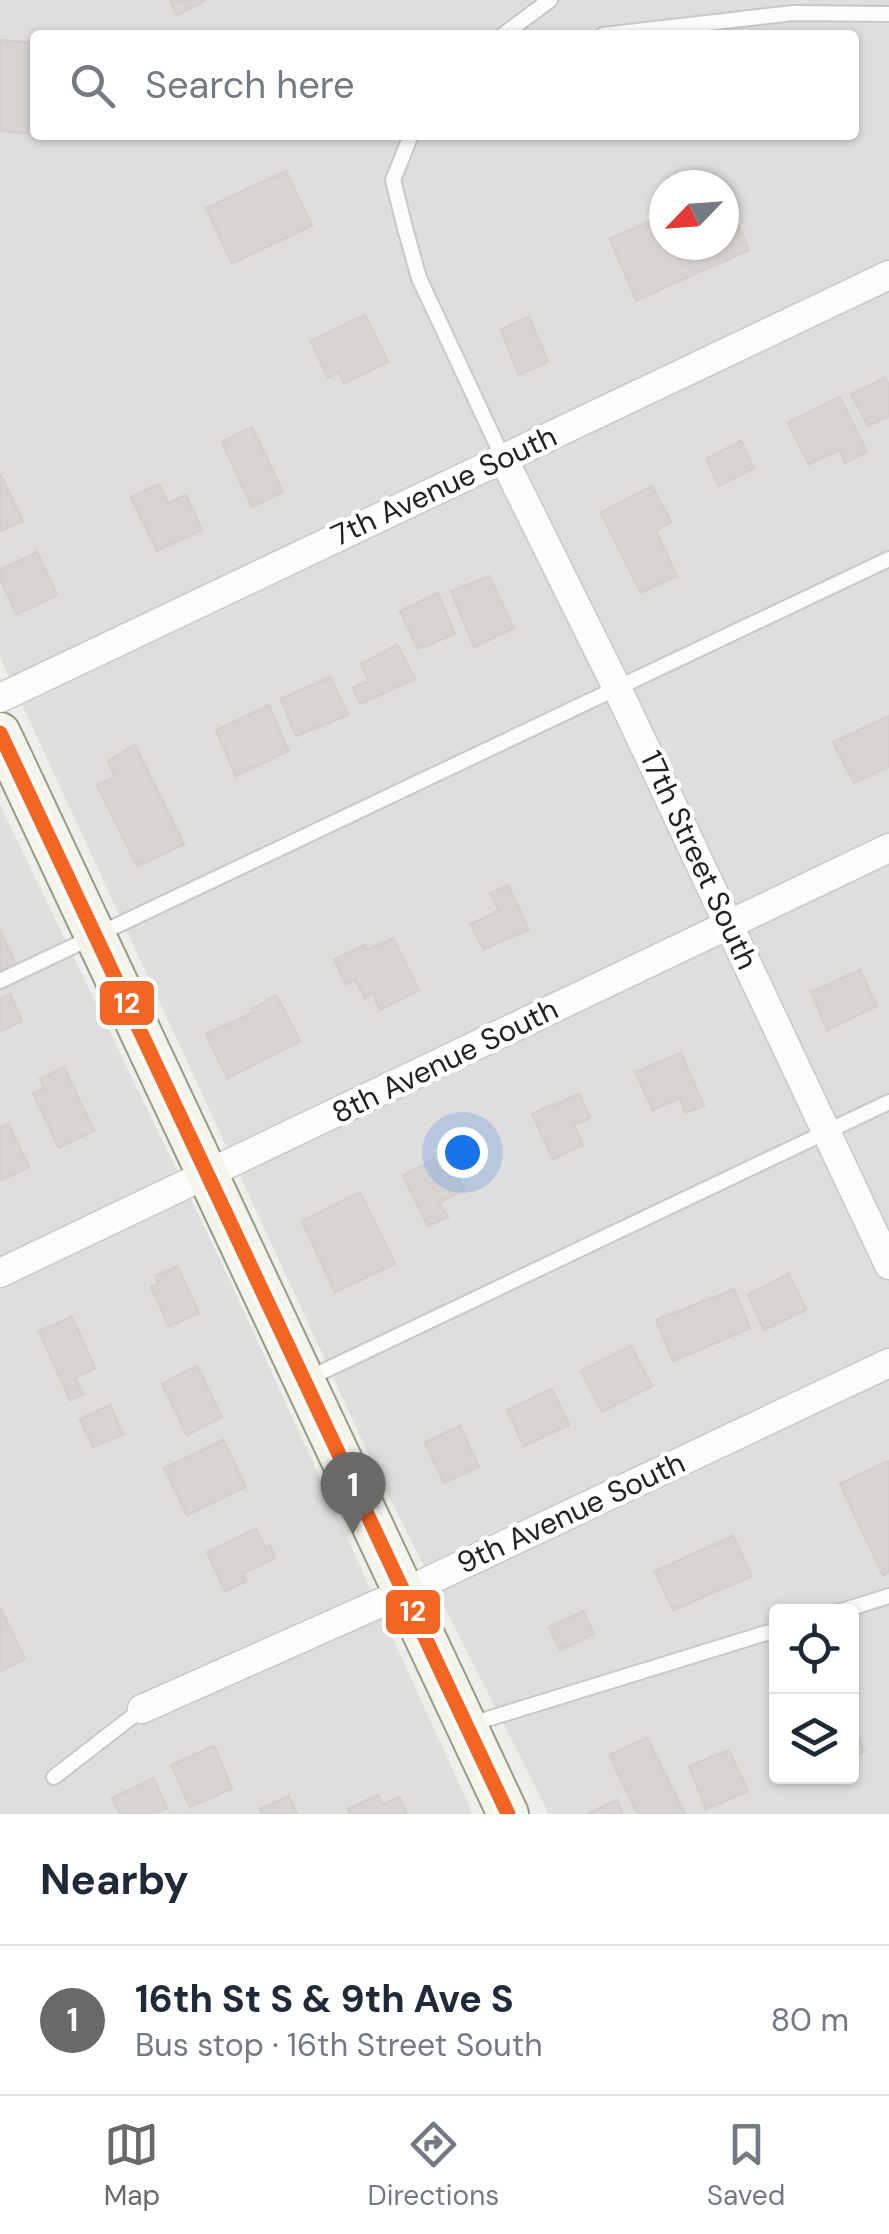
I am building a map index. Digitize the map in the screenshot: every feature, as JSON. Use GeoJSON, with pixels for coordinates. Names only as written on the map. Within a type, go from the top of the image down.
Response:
{"type":"FeatureCollection","features":[{"type":"Feature","properties":{"kind":"street","name":"7th Avenue South"},"geometry":{"type":"LineString","coordinates":[[0,698],[889,275]]}},
{"type":"Feature","properties":{"kind":"street","name":"17th Street South"},"geometry":{"type":"LineString","coordinates":[[504,458],[889,1265]]}},
{"type":"Feature","properties":{"kind":"street"},"geometry":{"type":"LineString","coordinates":[[0,733],[508,1814]]}},
{"type":"Feature","properties":{"kind":"street","name":"8th Avenue South"},"geometry":{"type":"LineString","coordinates":[[0,1273],[889,848]]}},
{"type":"Feature","properties":{"kind":"street","name":"9th Avenue South"},"geometry":{"type":"LineString","coordinates":[[142,1709],[405,1592],[889,1362]]}},
{"type":"Feature","properties":{"kind":"lane"},"geometry":{"type":"LineString","coordinates":[[515,30],[550,0]]}},
{"type":"Feature","properties":{"kind":"lane"},"geometry":{"type":"LineString","coordinates":[[647,30],[793,13],[889,14]]}},
{"type":"Feature","properties":{"kind":"lane"},"geometry":{"type":"LineString","coordinates":[[409,140],[393,180],[404,228],[419,278],[504,458]]}},
{"type":"Feature","properties":{"kind":"lane"},"geometry":{"type":"LineString","coordinates":[[0,981],[889,559]]}},
{"type":"Feature","properties":{"kind":"lane"},"geometry":{"type":"LineString","coordinates":[[305,1381],[889,1102]]}},
{"type":"Feature","properties":{"kind":"lane"},"geometry":{"type":"LineString","coordinates":[[859,1605],[889,1596]]}},
{"type":"Feature","properties":{"kind":"lane"},"geometry":{"type":"LineString","coordinates":[[467,1725],[769,1632]]}},
{"type":"Feature","properties":{"kind":"lane"},"geometry":{"type":"LineString","coordinates":[[54,1776],[142,1709]]}},
{"type":"Feature","properties":{"kind":"shaded area"},"geometry":{"type":"Polygon","coordinates":[[[0,0],[889,0],[889,1814],[549,1814],[383,1485],[0,657],[0,0]]]}},
{"type":"Feature","properties":{"kind":"shaded area"},"geometry":{"type":"Polygon","coordinates":[[[0,151],[106,163],[87,337],[0,328],[0,151]]]}},
{"type":"Feature","properties":{"kind":"shaded area"},"geometry":{"type":"Polygon","coordinates":[[[0,805],[225,1270],[473,1814],[0,1814],[0,805]]]}},
{"type":"Feature","properties":{"kind":"shaded area"},"geometry":{"type":"Polygon","coordinates":[[[0,1331],[133,1618],[49,1657],[0,1550],[0,1331]]]}},
{"type":"Feature","properties":{"kind":"building"},"geometry":{"type":"Polygon","coordinates":[[[170,0],[206,0],[177,15],[170,0]]]}},
{"type":"Feature","properties":{"kind":"building"},"geometry":{"type":"Polygon","coordinates":[[[0,40],[30,43],[30,134],[0,131],[0,40]]]}},
{"type":"Feature","properties":{"kind":"building"},"geometry":{"type":"Polygon","coordinates":[[[286,171],[312,226],[232,263],[206,208],[286,171]]]}},
{"type":"Feature","properties":{"kind":"building"},"geometry":{"type":"Polygon","coordinates":[[[649,222],[649,260],[726,260],[636,300],[610,239],[649,222]]]}},
{"type":"Feature","properties":{"kind":"building"},"geometry":{"type":"Polygon","coordinates":[[[739,227],[749,250],[739,254],[739,227]]]}},
{"type":"Feature","properties":{"kind":"building"},"geometry":{"type":"Polygon","coordinates":[[[365,315],[388,362],[344,383],[339,372],[328,378],[311,341],[365,315]]]}},
{"type":"Feature","properties":{"kind":"building"},"geometry":{"type":"Polygon","coordinates":[[[529,317],[548,361],[519,375],[501,330],[529,317]]]}},
{"type":"Feature","properties":{"kind":"building"},"geometry":{"type":"Polygon","coordinates":[[[885,378],[889,385],[889,416],[868,426],[851,394],[885,378]]]}},
{"type":"Feature","properties":{"kind":"building"},"geometry":{"type":"Polygon","coordinates":[[[840,397],[867,452],[845,463],[840,450],[809,464],[788,423],[840,397]]]}},
{"type":"Feature","properties":{"kind":"building"},"geometry":{"type":"Polygon","coordinates":[[[252,427],[283,492],[252,507],[222,442],[252,427]]]}},
{"type":"Feature","properties":{"kind":"building"},"geometry":{"type":"Polygon","coordinates":[[[741,441],[754,468],[719,486],[706,459],[741,441]]]}},
{"type":"Feature","properties":{"kind":"building"},"geometry":{"type":"Polygon","coordinates":[[[0,474],[23,521],[0,531],[0,474]]]}},
{"type":"Feature","properties":{"kind":"building"},"geometry":{"type":"Polygon","coordinates":[[[159,484],[168,503],[186,495],[202,530],[157,551],[131,497],[159,484]]]}},
{"type":"Feature","properties":{"kind":"building"},"geometry":{"type":"Polygon","coordinates":[[[652,486],[671,522],[656,531],[677,576],[641,593],[601,513],[652,486]]]}},
{"type":"Feature","properties":{"kind":"building"},"geometry":{"type":"Polygon","coordinates":[[[37,552],[57,595],[17,614],[0,579],[0,570],[37,552]]]}},
{"type":"Feature","properties":{"kind":"building"},"geometry":{"type":"Polygon","coordinates":[[[489,576],[514,628],[474,647],[451,591],[489,576]]]}},
{"type":"Feature","properties":{"kind":"building"},"geometry":{"type":"Polygon","coordinates":[[[438,593],[455,634],[418,649],[400,611],[438,593]]]}},
{"type":"Feature","properties":{"kind":"building"},"geometry":{"type":"Polygon","coordinates":[[[397,645],[415,679],[360,704],[353,688],[369,681],[361,664],[397,645]]]}},
{"type":"Feature","properties":{"kind":"building"},"geometry":{"type":"Polygon","coordinates":[[[330,677],[348,715],[296,736],[281,699],[330,677]]]}},
{"type":"Feature","properties":{"kind":"building"},"geometry":{"type":"Polygon","coordinates":[[[269,705],[288,751],[236,776],[216,730],[269,705]]]}},
{"type":"Feature","properties":{"kind":"building"},"geometry":{"type":"Polygon","coordinates":[[[889,716],[889,766],[854,783],[833,742],[889,716]]]}},
{"type":"Feature","properties":{"kind":"building"},"geometry":{"type":"Polygon","coordinates":[[[135,745],[184,844],[137,866],[97,785],[115,777],[108,761],[135,745]]]}},
{"type":"Feature","properties":{"kind":"building"},"geometry":{"type":"Polygon","coordinates":[[[508,885],[529,930],[483,949],[471,924],[499,911],[490,893],[508,885]]]}},
{"type":"Feature","properties":{"kind":"building"},"geometry":{"type":"Polygon","coordinates":[[[0,930],[16,964],[0,972],[0,930]]]}},
{"type":"Feature","properties":{"kind":"building"},"geometry":{"type":"Polygon","coordinates":[[[393,938],[419,990],[380,1010],[372,992],[365,998],[355,980],[346,984],[334,959],[393,938]]]}},
{"type":"Feature","properties":{"kind":"building"},"geometry":{"type":"Polygon","coordinates":[[[860,970],[877,1006],[827,1030],[811,992],[860,970]]]}},
{"type":"Feature","properties":{"kind":"building"},"geometry":{"type":"Polygon","coordinates":[[[10,994],[22,1021],[0,1031],[0,999],[10,994]]]}},
{"type":"Feature","properties":{"kind":"building"},"geometry":{"type":"Polygon","coordinates":[[[276,995],[300,1041],[227,1078],[206,1034],[254,1012],[252,1009],[276,995]]]}},
{"type":"Feature","properties":{"kind":"building"},"geometry":{"type":"Polygon","coordinates":[[[681,1053],[704,1106],[685,1113],[680,1098],[653,1110],[635,1072],[681,1053]]]}},
{"type":"Feature","properties":{"kind":"building"},"geometry":{"type":"Polygon","coordinates":[[[64,1067],[94,1131],[59,1148],[33,1093],[44,1088],[40,1079],[64,1067]]]}},
{"type":"Feature","properties":{"kind":"building"},"geometry":{"type":"Polygon","coordinates":[[[579,1094],[590,1118],[574,1125],[583,1145],[553,1159],[532,1114],[579,1094]]]}},
{"type":"Feature","properties":{"kind":"building"},"geometry":{"type":"Polygon","coordinates":[[[8,1124],[29,1167],[0,1181],[0,1128],[8,1124]]]}},
{"type":"Feature","properties":{"kind":"building"},"geometry":{"type":"Polygon","coordinates":[[[434,1159],[440,1172],[453,1166],[464,1190],[439,1203],[448,1217],[428,1226],[403,1176],[434,1159]]]}},
{"type":"Feature","properties":{"kind":"building"},"geometry":{"type":"Polygon","coordinates":[[[360,1192],[395,1264],[335,1292],[302,1221],[360,1192]]]}},
{"type":"Feature","properties":{"kind":"building"},"geometry":{"type":"Polygon","coordinates":[[[177,1266],[199,1313],[169,1326],[151,1287],[158,1284],[155,1276],[177,1266]]]}},
{"type":"Feature","properties":{"kind":"building"},"geometry":{"type":"Polygon","coordinates":[[[789,1274],[806,1310],[764,1330],[748,1295],[789,1274]]]}},
{"type":"Feature","properties":{"kind":"building"},"geometry":{"type":"Polygon","coordinates":[[[734,1289],[750,1328],[673,1361],[656,1320],[734,1289]]]}},
{"type":"Feature","properties":{"kind":"building"},"geometry":{"type":"Polygon","coordinates":[[[72,1317],[95,1368],[75,1377],[83,1394],[70,1400],[39,1331],[72,1317]]]}},
{"type":"Feature","properties":{"kind":"building"},"geometry":{"type":"Polygon","coordinates":[[[631,1346],[652,1386],[602,1412],[581,1371],[631,1346]]]}},
{"type":"Feature","properties":{"kind":"building"},"geometry":{"type":"Polygon","coordinates":[[[197,1366],[222,1417],[187,1435],[162,1384],[197,1366]]]}},
{"type":"Feature","properties":{"kind":"building"},"geometry":{"type":"Polygon","coordinates":[[[552,1389],[569,1425],[524,1446],[507,1410],[552,1389]]]}},
{"type":"Feature","properties":{"kind":"building"},"geometry":{"type":"Polygon","coordinates":[[[110,1405],[123,1434],[93,1447],[80,1419],[110,1405]]]}},
{"type":"Feature","properties":{"kind":"building"},"geometry":{"type":"Polygon","coordinates":[[[460,1426],[479,1467],[444,1483],[425,1442],[460,1426]]]}},
{"type":"Feature","properties":{"kind":"building"},"geometry":{"type":"Polygon","coordinates":[[[223,1440],[246,1487],[187,1515],[164,1468],[223,1440]]]}},
{"type":"Feature","properties":{"kind":"building"},"geometry":{"type":"Polygon","coordinates":[[[889,1461],[889,1572],[883,1575],[840,1484],[889,1461]]]}},
{"type":"Feature","properties":{"kind":"building"},"geometry":{"type":"Polygon","coordinates":[[[256,1529],[275,1558],[243,1573],[247,1581],[225,1591],[207,1552],[256,1529]]]}},
{"type":"Feature","properties":{"kind":"building"},"geometry":{"type":"Polygon","coordinates":[[[733,1536],[752,1576],[673,1610],[655,1571],[733,1536]]]}},
{"type":"Feature","properties":{"kind":"building"},"geometry":{"type":"Polygon","coordinates":[[[0,1607],[25,1659],[0,1671],[0,1607]]]}},
{"type":"Feature","properties":{"kind":"building"},"geometry":{"type":"Polygon","coordinates":[[[583,1611],[594,1634],[560,1650],[549,1627],[583,1611]]]}},
{"type":"Feature","properties":{"kind":"building"},"geometry":{"type":"Polygon","coordinates":[[[647,1738],[685,1814],[638,1814],[609,1755],[647,1738]]]}},
{"type":"Feature","properties":{"kind":"building"},"geometry":{"type":"Polygon","coordinates":[[[214,1746],[232,1788],[190,1807],[171,1765],[214,1746]]]}},
{"type":"Feature","properties":{"kind":"building"},"geometry":{"type":"Polygon","coordinates":[[[729,1750],[748,1791],[706,1809],[689,1766],[729,1750]]]}},
{"type":"Feature","properties":{"kind":"building"},"geometry":{"type":"Polygon","coordinates":[[[153,1778],[167,1808],[154,1814],[120,1814],[112,1798],[153,1778]]]}},
{"type":"Feature","properties":{"kind":"building"},"geometry":{"type":"Polygon","coordinates":[[[378,1795],[383,1805],[399,1797],[407,1814],[350,1814],[348,1809],[378,1795]]]}},
{"type":"Feature","properties":{"kind":"building"},"geometry":{"type":"Polygon","coordinates":[[[289,1796],[297,1814],[262,1814],[260,1809],[289,1796]]]}},
{"type":"Feature","properties":{"kind":"building"},"geometry":{"type":"Polygon","coordinates":[[[617,1800],[623,1814],[587,1814],[617,1800]]]}},
{"type":"Feature","properties":{"kind":"transit line","name":"12"},"geometry":{"type":"LineString","coordinates":[[0,733],[508,1814]]}},
{"type":"Feature","properties":{"kind":"place","name":"16th St S & 9th Ave S"},"geometry":{"type":"Point","coordinates":[353,1534]}}]}
